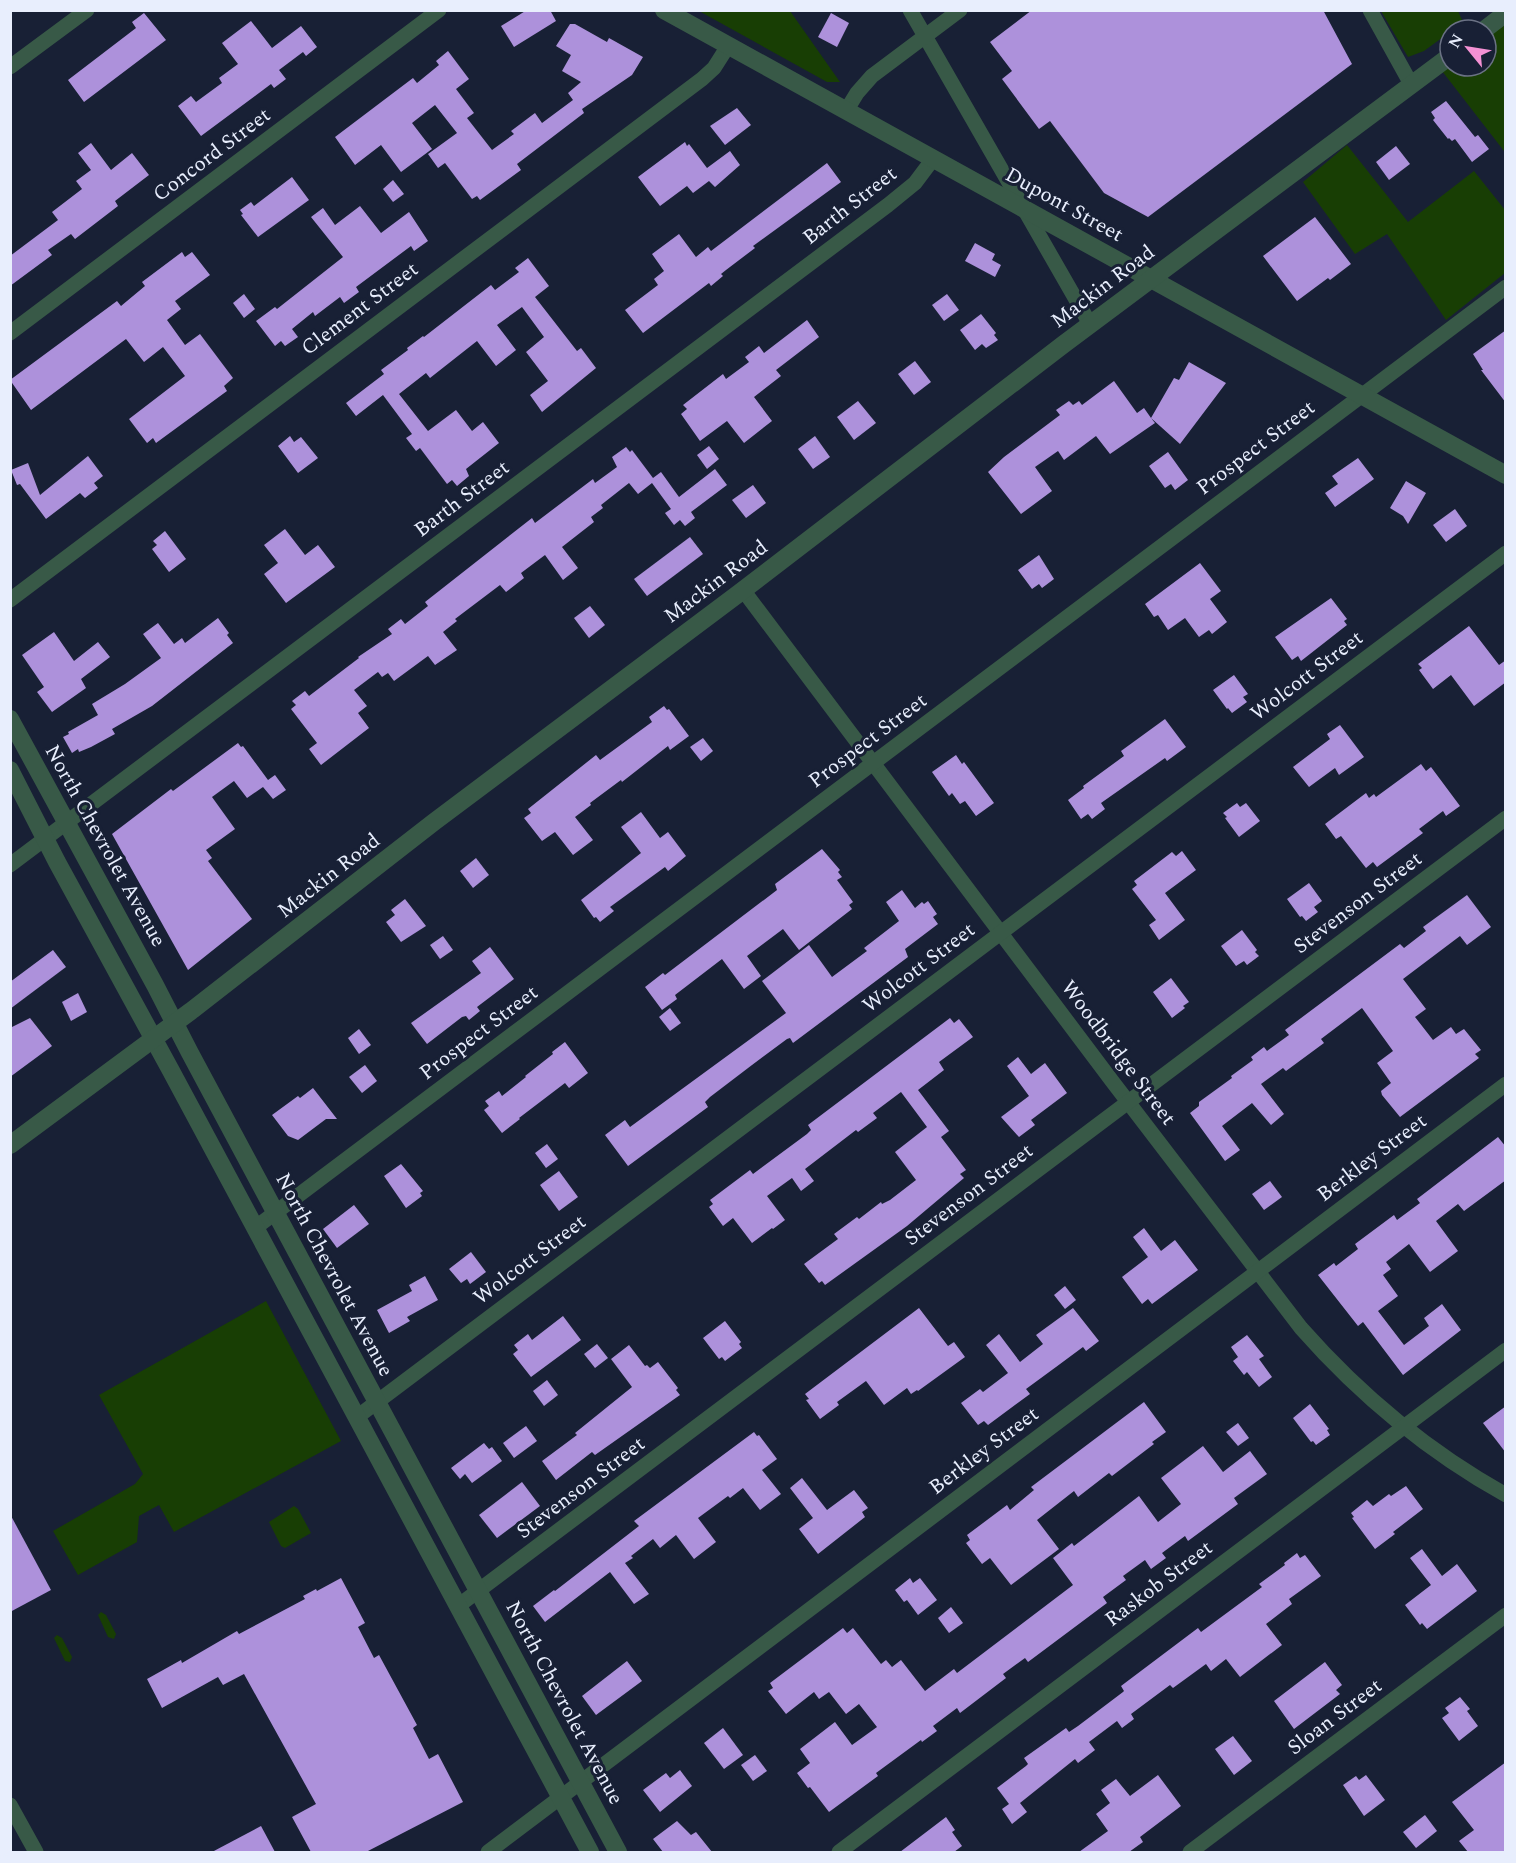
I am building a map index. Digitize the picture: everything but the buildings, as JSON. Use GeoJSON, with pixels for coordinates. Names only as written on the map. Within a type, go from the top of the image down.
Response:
{"type":"FeatureCollection","features":[{"type":"Feature","properties":{"kind":"street"},"geometry":{"type":"LineString","coordinates":[[10,68],[87,10]]}},
{"type":"Feature","properties":{"kind":"street","name":"Concord Street"},"geometry":{"type":"LineString","coordinates":[[10,333],[439,10]]}},
{"type":"Feature","properties":{"kind":"street","name":"Dupont Street"},"geometry":{"type":"LineString","coordinates":[[664,10],[1506,475]]}},
{"type":"Feature","properties":{"kind":"street"},"geometry":{"type":"LineString","coordinates":[[910,10],[1090,324]]}},
{"type":"Feature","properties":{"kind":"street"},"geometry":{"type":"LineString","coordinates":[[846,111],[868,80],[960,10]]}},
{"type":"Feature","properties":{"kind":"street"},"geometry":{"type":"LineString","coordinates":[[1370,10],[1411,84]]}},
{"type":"Feature","properties":{"kind":"street","name":"Clement Street"},"geometry":{"type":"LineString","coordinates":[[10,600],[702,79],[714,68],[728,46]]}},
{"type":"Feature","properties":{"kind":"street","name":"Mackin Road"},"geometry":{"type":"LineString","coordinates":[[10,1145],[153,1039],[442,816],[743,590],[1090,324],[1438,65]]}},
{"type":"Feature","properties":{"kind":"street","name":"Barth Street"},"geometry":{"type":"LineString","coordinates":[[10,865],[881,210],[915,183],[933,159]]}},
{"type":"Feature","properties":{"kind":"street","name":"Prospect Street"},"geometry":{"type":"LineString","coordinates":[[255,1228],[1506,287]]}},
{"type":"Feature","properties":{"kind":"street","name":"Wolcott Street"},"geometry":{"type":"LineString","coordinates":[[357,1417],[1506,553]]}},
{"type":"Feature","properties":{"kind":"street","name":"Woodbridge Street"},"geometry":{"type":"LineString","coordinates":[[743,590],[1301,1328],[1335,1366],[1403,1427],[1455,1465],[1506,1495]]}},
{"type":"Feature","properties":{"kind":"street","name":"North Chevrolet Avenue"},"geometry":{"type":"LineString","coordinates":[[10,719],[618,1852]]}},
{"type":"Feature","properties":{"kind":"street"},"geometry":{"type":"LineString","coordinates":[[10,770],[57,862],[590,1852]]}},
{"type":"Feature","properties":{"kind":"street","name":"Stevenson Street"},"geometry":{"type":"LineString","coordinates":[[458,1606],[1506,818]]}},
{"type":"Feature","properties":{"kind":"street","name":"Berkley Street"},"geometry":{"type":"LineString","coordinates":[[488,1852],[1506,1084]]}},
{"type":"Feature","properties":{"kind":"street","name":"Raskob Street"},"geometry":{"type":"LineString","coordinates":[[839,1852],[1506,1350]]}},
{"type":"Feature","properties":{"kind":"street","name":"Sloan Street"},"geometry":{"type":"LineString","coordinates":[[1190,1852],[1506,1615]]}},
{"type":"Feature","properties":{"kind":"street"},"geometry":{"type":"LineString","coordinates":[[10,1805],[36,1852]]}},
{"type":"Feature","properties":{"kind":"green space"},"geometry":{"type":"Polygon","coordinates":[[[699,11],[790,11],[840,82],[827,82],[699,11]]]}},
{"type":"Feature","properties":{"kind":"green space"},"geometry":{"type":"Polygon","coordinates":[[[1381,11],[1458,11],[1461,18],[1438,18],[1438,41],[1424,51],[1408,57],[1381,11]]]}},
{"type":"Feature","properties":{"kind":"green space"},"geometry":{"type":"Polygon","coordinates":[[[1505,24],[1504,151],[1447,78],[1498,78],[1498,30],[1505,24]]]}},
{"type":"Feature","properties":{"kind":"green space"},"geometry":{"type":"Polygon","coordinates":[[[1347,145],[1408,222],[1474,171],[1505,210],[1505,273],[1446,320],[1387,234],[1355,254],[1303,182],[1347,145]]]}},
{"type":"Feature","properties":{"kind":"green space"},"geometry":{"type":"Polygon","coordinates":[[[266,1301],[341,1441],[174,1532],[159,1505],[139,1516],[137,1542],[78,1575],[53,1531],[135,1484],[143,1474],[99,1395],[266,1301]]]}},
{"type":"Feature","properties":{"kind":"green space"},"geometry":{"type":"Polygon","coordinates":[[[294,1506],[311,1533],[285,1548],[281,1546],[269,1522],[294,1506]]]}},
{"type":"Feature","properties":{"kind":"green space"},"geometry":{"type":"Polygon","coordinates":[[[101,1612],[106,1615],[116,1634],[114,1639],[108,1637],[98,1615],[101,1612]]]}},
{"type":"Feature","properties":{"kind":"green space"},"geometry":{"type":"Polygon","coordinates":[[[57,1635],[62,1638],[72,1657],[70,1662],[65,1661],[54,1638],[57,1635]]]}}]}
